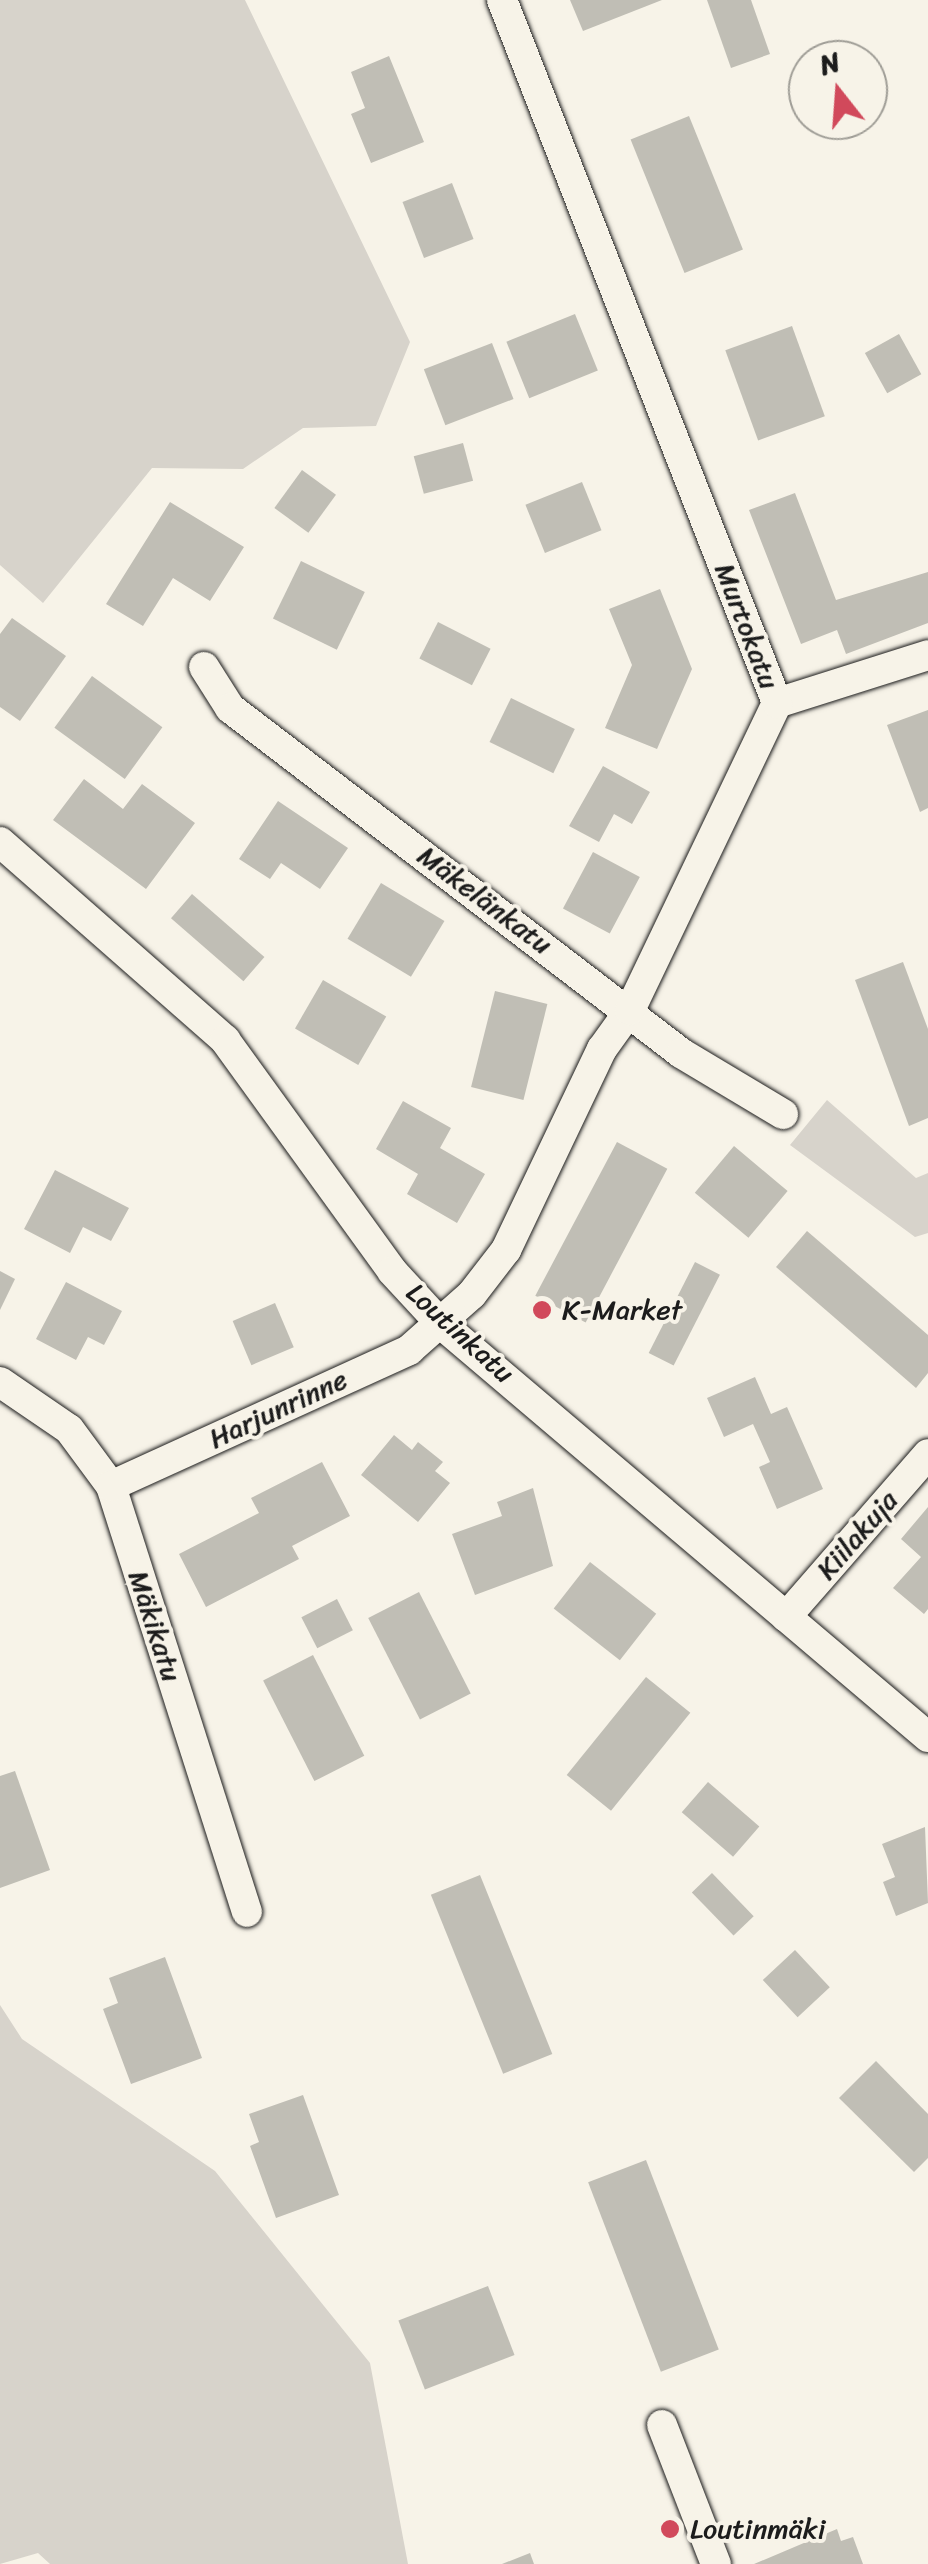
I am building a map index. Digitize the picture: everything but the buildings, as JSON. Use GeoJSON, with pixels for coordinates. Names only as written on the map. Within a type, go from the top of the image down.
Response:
{"type":"FeatureCollection","features":[{"type":"Feature","properties":{"kind":"street","name":"Murtokatu"},"geometry":{"type":"LineString","coordinates":[[440,1323],[506,1250],[602,1050],[630,1010],[777,703],[502,0]]}},
{"type":"Feature","properties":{"kind":"street"},"geometry":{"type":"LineString","coordinates":[[777,703],[928,655]]}},
{"type":"Feature","properties":{"kind":"street","name":"Mäkelänkatu"},"geometry":{"type":"LineString","coordinates":[[204,667],[230,708],[630,1010],[681,1053],[783,1114]]}},
{"type":"Feature","properties":{"kind":"street","name":"Loutinkatu"},"geometry":{"type":"LineString","coordinates":[[0,842],[225,1040],[392,1271],[440,1323],[928,1737]]}},
{"type":"Feature","properties":{"kind":"street","name":"Harjunrinne"},"geometry":{"type":"LineString","coordinates":[[111,1486],[409,1350],[440,1323]]}},
{"type":"Feature","properties":{"kind":"street","name":"Mäkikatu"},"geometry":{"type":"LineString","coordinates":[[0,1382],[69,1430],[111,1486],[247,1912]]}},
{"type":"Feature","properties":{"kind":"street","name":"Kiilakuja"},"geometry":{"type":"LineString","coordinates":[[786,1616],[928,1454]]}},
{"type":"Feature","properties":{"kind":"street"},"geometry":{"type":"LineString","coordinates":[[662,2425],[716,2564]]}},
{"type":"Feature","properties":{"kind":"shaded area"},"geometry":{"type":"Polygon","coordinates":[[[0,0],[245,0],[410,342],[376,426],[303,428],[243,469],[152,468],[43,603],[0,565],[0,0]]]}},
{"type":"Feature","properties":{"kind":"shaded area"},"geometry":{"type":"Polygon","coordinates":[[[827,1100],[916,1178],[928,1173],[928,1233],[915,1237],[790,1145],[827,1100]]]}},
{"type":"Feature","properties":{"kind":"shaded area"},"geometry":{"type":"Polygon","coordinates":[[[0,2005],[22,2039],[215,2171],[370,2363],[408,2564],[50,2564],[38,2553],[0,2564],[0,2005]]]}},
{"type":"Feature","properties":{"kind":"place","name":"K-Market"},"geometry":{"type":"Point","coordinates":[542,1310]}},
{"type":"Feature","properties":{"kind":"place","name":"Loutinmäki"},"geometry":{"type":"Point","coordinates":[670,2529]}}]}
